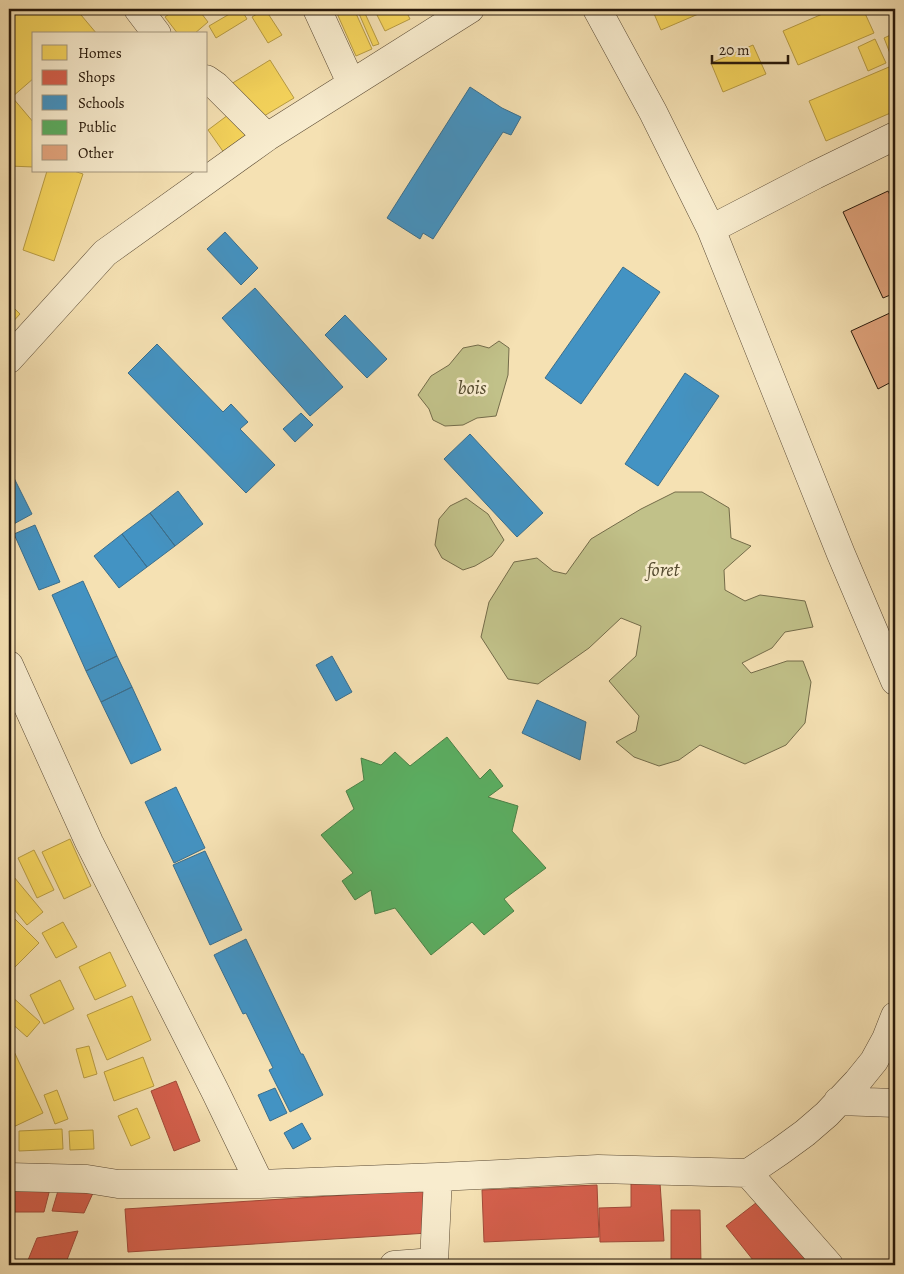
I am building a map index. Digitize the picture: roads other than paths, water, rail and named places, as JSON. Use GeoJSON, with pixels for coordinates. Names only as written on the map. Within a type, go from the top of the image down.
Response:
{"type":"FeatureCollection","features":[{"type":"Feature","properties":{"kind":"street"},"geometry":{"type":"LineString","coordinates":[[138,9],[155,32]]}},
{"type":"Feature","properties":{"kind":"street"},"geometry":{"type":"LineString","coordinates":[[317,9],[351,83]]}},
{"type":"Feature","properties":{"kind":"street"},"geometry":{"type":"LineString","coordinates":[[9,359],[105,253],[267,137],[470,9]]}},
{"type":"Feature","properties":{"kind":"street"},"geometry":{"type":"LineString","coordinates":[[597,9],[653,112],[711,229],[841,554],[895,681]]}},
{"type":"Feature","properties":{"kind":"street"},"geometry":{"type":"LineString","coordinates":[[208,80],[267,137]]}},
{"type":"Feature","properties":{"kind":"street"},"geometry":{"type":"LineString","coordinates":[[711,229],[895,136]]}},
{"type":"Feature","properties":{"kind":"street"},"geometry":{"type":"LineString","coordinates":[[9,664],[90,842],[260,1184]]}},
{"type":"Feature","properties":{"kind":"street"},"geometry":{"type":"LineString","coordinates":[[9,1177],[87,1180],[118,1184],[260,1184],[598,1168],[748,1173],[805,1133],[827,1114],[857,1082],[874,1061],[886,1039],[895,1016]]}},
{"type":"Feature","properties":{"kind":"street"},"geometry":{"type":"LineString","coordinates":[[838,1101],[895,1103]]}},
{"type":"Feature","properties":{"kind":"street"},"geometry":{"type":"LineString","coordinates":[[748,1173],[829,1265]]}},
{"type":"Feature","properties":{"kind":"street"},"geometry":{"type":"LineString","coordinates":[[394,1265],[434,1264],[438,1177]]}},
{"type":"Feature","properties":{"kind":"park label","name":"bois"},"geometry":{"type":"Point","coordinates":[472,387]}},
{"type":"Feature","properties":{"kind":"park label","name":"foret"},"geometry":{"type":"Point","coordinates":[663,569]}}]}
